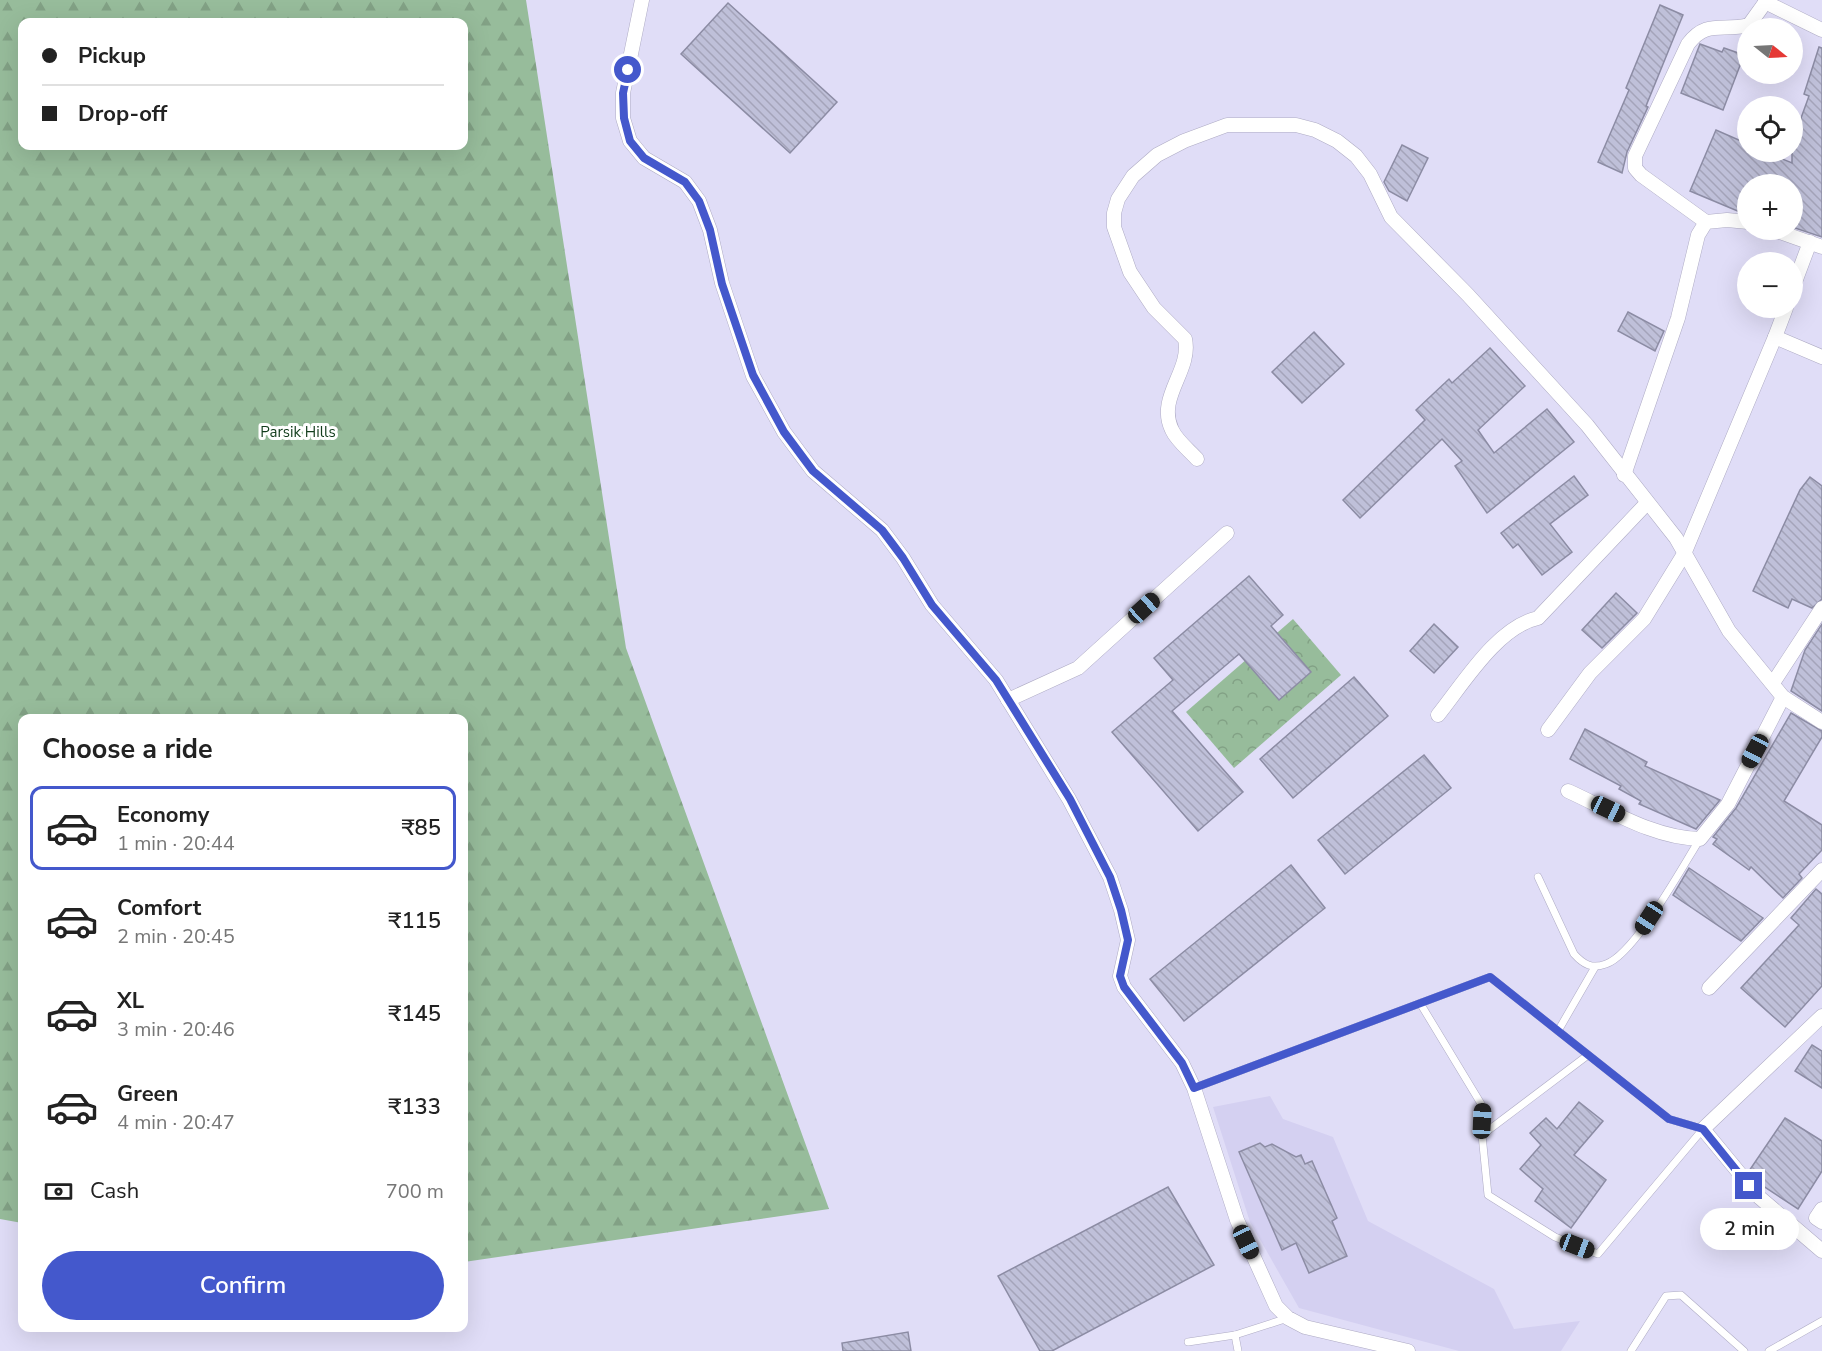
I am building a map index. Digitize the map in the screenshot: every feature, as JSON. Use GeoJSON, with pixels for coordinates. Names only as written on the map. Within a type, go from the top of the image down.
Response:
{"type":"FeatureCollection","features":[{"type":"Feature","properties":{"kind":"street"},"geometry":{"type":"LineString","coordinates":[[642,0],[623,93],[624,118],[630,141],[644,158],[685,182],[699,201],[710,230],[722,284],[753,375],[784,432],[813,471],[882,530],[903,558],[932,605],[996,680],[1070,799],[1110,877],[1128,940],[1120,976],[1124,987],[1182,1063],[1194,1088],[1237,1220],[1276,1306],[1288,1318],[1305,1327],[1381,1347],[1408,1351]]}},
{"type":"Feature","properties":{"kind":"street"},"geometry":{"type":"LineString","coordinates":[[1737,221],[1706,222],[1641,176],[1635,168],[1635,156],[1688,44],[1697,31],[1707,27],[1737,28],[1749,25],[1766,1],[1822,30]]}},
{"type":"Feature","properties":{"kind":"street"},"geometry":{"type":"LineString","coordinates":[[1197,459],[1173,433],[1169,421],[1168,405],[1172,388],[1185,361],[1185,339],[1154,308],[1130,272],[1114,227],[1114,213],[1118,199],[1133,176],[1157,155],[1184,141],[1227,125],[1296,125],[1315,130],[1337,141],[1356,156],[1370,174],[1391,217],[1528,359],[1587,425],[1684,554],[1729,630],[1783,697],[1822,722]]}},
{"type":"Feature","properties":{"kind":"street"},"geometry":{"type":"LineString","coordinates":[[1624,475],[1678,318],[1698,235],[1706,222]]}},
{"type":"Feature","properties":{"kind":"street"},"geometry":{"type":"LineString","coordinates":[[1803,269],[1816,245]]}},
{"type":"Feature","properties":{"kind":"street"},"geometry":{"type":"LineString","coordinates":[[1548,730],[1590,673],[1644,619],[1684,554],[1782,318]]}},
{"type":"Feature","properties":{"kind":"street"},"geometry":{"type":"LineString","coordinates":[[1775,337],[1822,357]]}},
{"type":"Feature","properties":{"kind":"street"},"geometry":{"type":"LineString","coordinates":[[1438,715],[1495,644],[1523,621],[1538,618],[1647,503]]}},
{"type":"Feature","properties":{"kind":"street"},"geometry":{"type":"LineString","coordinates":[[1008,700],[1078,668],[1227,533]]}},
{"type":"Feature","properties":{"kind":"street"},"geometry":{"type":"LineString","coordinates":[[1773,683],[1822,608]]}},
{"type":"Feature","properties":{"kind":"street"},"geometry":{"type":"LineString","coordinates":[[1568,790],[1648,828],[1677,839],[1700,839],[1728,804],[1783,697]]}},
{"type":"Feature","properties":{"kind":"street"},"geometry":{"type":"LineString","coordinates":[[1709,988],[1822,870]]}},
{"type":"Feature","properties":{"kind":"street"},"geometry":{"type":"LineString","coordinates":[[1822,1016],[1703,1129],[1759,1197],[1822,1251]]}},
{"type":"Feature","properties":{"kind":"street"},"geometry":{"type":"LineString","coordinates":[[1822,1209],[1816,1218],[1822,1222]]}},
{"type":"Feature","properties":{"kind":"lane"},"geometry":{"type":"LineString","coordinates":[[1538,877],[1574,954],[1584,965],[1595,967],[1609,964],[1636,938],[1700,839]]}},
{"type":"Feature","properties":{"kind":"lane"},"geometry":{"type":"LineString","coordinates":[[1558,1031],[1595,967]]}},
{"type":"Feature","properties":{"kind":"lane"},"geometry":{"type":"LineString","coordinates":[[1194,1088],[1420,1003],[1490,977],[1669,1119],[1703,1129],[1598,1254],[1555,1237],[1488,1195],[1482,1135],[1483,1107],[1420,1003]]}},
{"type":"Feature","properties":{"kind":"lane"},"geometry":{"type":"LineString","coordinates":[[1482,1135],[1588,1054]]}},
{"type":"Feature","properties":{"kind":"lane"},"geometry":{"type":"LineString","coordinates":[[1631,1351],[1666,1296],[1681,1295],[1744,1351]]}},
{"type":"Feature","properties":{"kind":"lane"},"geometry":{"type":"LineString","coordinates":[[1188,1342],[1235,1335],[1288,1318]]}},
{"type":"Feature","properties":{"kind":"lane"},"geometry":{"type":"LineString","coordinates":[[1769,1351],[1822,1321]]}},
{"type":"Feature","properties":{"kind":"lane"},"geometry":{"type":"LineString","coordinates":[[1235,1335],[1238,1351]]}},
{"type":"Feature","properties":{"kind":"shaded area"},"geometry":{"type":"Polygon","coordinates":[[[1270,1096],[1283,1119],[1333,1137],[1368,1221],[1494,1289],[1514,1329],[1580,1321],[1561,1351],[1459,1351],[1299,1308],[1250,1222],[1213,1107],[1270,1096]]]}},
{"type":"Feature","properties":{"kind":"green space","name":"Parsik Hills"},"geometry":{"type":"Polygon","coordinates":[[[0,0],[526,0],[626,648],[829,1209],[468,1261],[468,714],[18,714],[18,1222],[0,1219],[0,0]]]}},
{"type":"Feature","properties":{"kind":"green space"},"geometry":{"type":"Polygon","coordinates":[[[1293,619],[1341,675],[1234,768],[1186,712],[1293,619]]]}},
{"type":"Feature","properties":{"kind":"building"},"geometry":{"type":"Polygon","coordinates":[[[728,3],[837,102],[790,153],[681,54],[728,3]]]}},
{"type":"Feature","properties":{"kind":"building"},"geometry":{"type":"Polygon","coordinates":[[[1660,5],[1683,15],[1646,106],[1648,107],[1627,152],[1622,173],[1598,162],[1629,90],[1626,88],[1660,5]]]}},
{"type":"Feature","properties":{"kind":"building"},"geometry":{"type":"Polygon","coordinates":[[[1700,44],[1722,52],[1724,48],[1737,53],[1737,73],[1723,110],[1681,93],[1700,44]]]}},
{"type":"Feature","properties":{"kind":"building"},"geometry":{"type":"Polygon","coordinates":[[[1819,47],[1822,48],[1822,237],[1803,231],[1803,174],[1737,174],[1737,211],[1690,191],[1716,130],[1737,139],[1737,162],[1803,162],[1803,113],[1809,96],[1804,94],[1819,47]]]}},
{"type":"Feature","properties":{"kind":"building"},"geometry":{"type":"Polygon","coordinates":[[[1402,145],[1428,158],[1407,201],[1389,191],[1384,182],[1402,145]]]}},
{"type":"Feature","properties":{"kind":"building"},"geometry":{"type":"Polygon","coordinates":[[[1628,312],[1664,331],[1655,351],[1618,331],[1628,312]]]}},
{"type":"Feature","properties":{"kind":"building"},"geometry":{"type":"Polygon","coordinates":[[[1314,332],[1344,364],[1302,403],[1272,372],[1314,332]]]}},
{"type":"Feature","properties":{"kind":"building"},"geometry":{"type":"Polygon","coordinates":[[[1490,348],[1525,386],[1478,430],[1494,453],[1547,409],[1574,442],[1487,513],[1455,466],[1462,461],[1442,439],[1360,518],[1343,500],[1425,420],[1416,410],[1449,379],[1452,383],[1490,348]]]}},
{"type":"Feature","properties":{"kind":"building"},"geometry":{"type":"Polygon","coordinates":[[[1574,476],[1588,495],[1550,524],[1572,552],[1542,575],[1518,544],[1513,548],[1501,533],[1574,476]]]}},
{"type":"Feature","properties":{"kind":"building"},"geometry":{"type":"Polygon","coordinates":[[[1810,477],[1822,486],[1822,599],[1812,608],[1792,599],[1788,608],[1753,591],[1800,490],[1810,477]]]}},
{"type":"Feature","properties":{"kind":"building"},"geometry":{"type":"Polygon","coordinates":[[[1249,576],[1283,615],[1271,626],[1311,672],[1279,700],[1239,654],[1172,711],[1243,792],[1198,831],[1112,732],[1173,680],[1154,658],[1249,576]]]}},
{"type":"Feature","properties":{"kind":"building"},"geometry":{"type":"Polygon","coordinates":[[[1616,593],[1637,613],[1602,648],[1582,630],[1616,593]]]}},
{"type":"Feature","properties":{"kind":"building"},"geometry":{"type":"Polygon","coordinates":[[[1434,624],[1458,647],[1434,673],[1410,651],[1434,624]]]}},
{"type":"Feature","properties":{"kind":"building"},"geometry":{"type":"Polygon","coordinates":[[[1822,624],[1822,711],[1791,691],[1805,650],[1822,624]]]}},
{"type":"Feature","properties":{"kind":"building"},"geometry":{"type":"Polygon","coordinates":[[[1354,677],[1388,716],[1293,798],[1260,759],[1354,677]]]}},
{"type":"Feature","properties":{"kind":"building"},"geometry":{"type":"Polygon","coordinates":[[[1791,713],[1822,731],[1822,737],[1784,801],[1822,825],[1822,850],[1799,874],[1802,878],[1783,898],[1751,867],[1749,870],[1713,844],[1717,839],[1713,837],[1736,808],[1791,713]]]}},
{"type":"Feature","properties":{"kind":"building"},"geometry":{"type":"Polygon","coordinates":[[[1585,729],[1647,762],[1645,766],[1720,800],[1696,829],[1639,804],[1641,801],[1619,789],[1621,786],[1570,759],[1585,729]]]}},
{"type":"Feature","properties":{"kind":"building"},"geometry":{"type":"Polygon","coordinates":[[[1424,755],[1451,788],[1345,874],[1318,840],[1424,755]]]}},
{"type":"Feature","properties":{"kind":"building"},"geometry":{"type":"Polygon","coordinates":[[[1291,865],[1325,908],[1184,1021],[1150,979],[1291,865]]]}},
{"type":"Feature","properties":{"kind":"building"},"geometry":{"type":"Polygon","coordinates":[[[1689,868],[1763,918],[1741,941],[1673,895],[1689,868]]]}},
{"type":"Feature","properties":{"kind":"building"},"geometry":{"type":"Polygon","coordinates":[[[1816,889],[1822,894],[1822,986],[1785,1027],[1741,988],[1799,925],[1791,918],[1816,889]]]}},
{"type":"Feature","properties":{"kind":"building"},"geometry":{"type":"Polygon","coordinates":[[[1812,1045],[1822,1051],[1822,1088],[1795,1071],[1812,1045]]]}},
{"type":"Feature","properties":{"kind":"building"},"geometry":{"type":"Polygon","coordinates":[[[1579,1102],[1603,1121],[1574,1155],[1606,1180],[1571,1228],[1535,1201],[1543,1189],[1520,1169],[1541,1145],[1530,1133],[1546,1118],[1557,1129],[1579,1102]]]}},
{"type":"Feature","properties":{"kind":"building"},"geometry":{"type":"Polygon","coordinates":[[[1785,1118],[1822,1141],[1822,1171],[1798,1209],[1760,1184],[1749,1171],[1785,1118]]]}},
{"type":"Feature","properties":{"kind":"building"},"geometry":{"type":"Polygon","coordinates":[[[1260,1143],[1265,1147],[1272,1144],[1296,1157],[1301,1155],[1305,1164],[1312,1161],[1337,1218],[1332,1221],[1347,1256],[1309,1273],[1296,1243],[1282,1250],[1239,1152],[1260,1143]]]}},
{"type":"Feature","properties":{"kind":"building"},"geometry":{"type":"Polygon","coordinates":[[[1168,1187],[1214,1265],[1052,1351],[1040,1351],[998,1276],[1168,1187]]]}},
{"type":"Feature","properties":{"kind":"building"},"geometry":{"type":"Polygon","coordinates":[[[908,1332],[911,1351],[843,1351],[842,1343],[908,1332]]]}},
{"type":"Feature","properties":{"kind":"route"},"geometry":{"type":"LineString","coordinates":[[628,70],[623,93],[624,118],[630,141],[644,158],[685,182],[699,201],[710,230],[722,284],[753,375],[784,432],[813,471],[882,530],[903,558],[932,605],[996,680],[1070,799],[1110,877],[1128,940],[1120,976],[1124,987],[1182,1063],[1194,1088],[1490,977],[1669,1119],[1703,1129],[1749,1186]]}}]}
